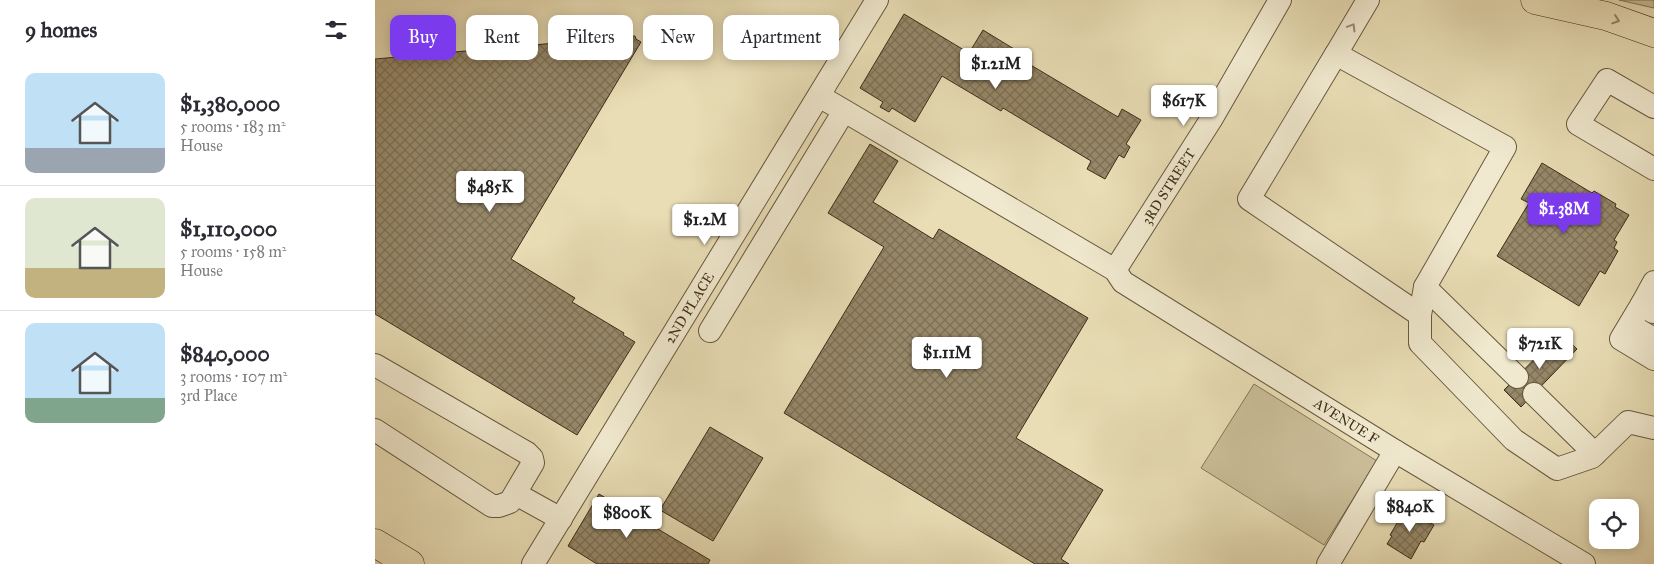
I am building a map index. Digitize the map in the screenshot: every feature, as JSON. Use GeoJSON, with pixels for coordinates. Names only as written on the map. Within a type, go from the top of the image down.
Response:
{"type":"FeatureCollection","features":[{"type":"Feature","properties":{"kind":"main road"},"geometry":{"type":"LineString","coordinates":[[1535,0],[1606,16],[1654,33]]}},
{"type":"Feature","properties":{"kind":"main road"},"geometry":{"type":"LineString","coordinates":[[375,543],[410,564]]}},
{"type":"Feature","properties":{"kind":"street","name":"2ND PLACE"},"geometry":{"type":"LineString","coordinates":[[533,564],[877,0]]}},
{"type":"Feature","properties":{"kind":"street","name":"3RD STREET"},"geometry":{"type":"LineString","coordinates":[[1115,270],[1212,118],[1280,0]]}},
{"type":"Feature","properties":{"kind":"street"},"geometry":{"type":"LineString","coordinates":[[1368,0],[1249,199],[1420,315]]}},
{"type":"Feature","properties":{"kind":"street"},"geometry":{"type":"LineString","coordinates":[[1336,54],[1505,147],[1425,286],[1420,315],[1419,343],[1514,440],[1557,469],[1592,457],[1628,422],[1654,428]]}},
{"type":"Feature","properties":{"kind":"street"},"geometry":{"type":"LineString","coordinates":[[1654,107],[1607,80],[1578,124],[1654,169]]}},
{"type":"Feature","properties":{"kind":"street","name":"AVENUE F"},"geometry":{"type":"LineString","coordinates":[[819,96],[1115,270],[1123,282],[1395,452],[1584,564]]}},
{"type":"Feature","properties":{"kind":"street"},"geometry":{"type":"LineString","coordinates":[[710,331],[844,111]]}},
{"type":"Feature","properties":{"kind":"street"},"geometry":{"type":"LineString","coordinates":[[1654,282],[1648,308],[1630,325],[1621,339],[1654,359]]}},
{"type":"Feature","properties":{"kind":"street"},"geometry":{"type":"LineString","coordinates":[[1425,286],[1517,377]]}},
{"type":"Feature","properties":{"kind":"street"},"geometry":{"type":"LineString","coordinates":[[1630,325],[1654,339]]}},
{"type":"Feature","properties":{"kind":"street"},"geometry":{"type":"LineString","coordinates":[[375,365],[527,453],[532,458],[533,463],[510,502],[499,506],[492,506],[375,430]]}},
{"type":"Feature","properties":{"kind":"street"},"geometry":{"type":"LineString","coordinates":[[1534,394],[1595,454]]}},
{"type":"Feature","properties":{"kind":"street"},"geometry":{"type":"LineString","coordinates":[[1328,564],[1395,452]]}},
{"type":"Feature","properties":{"kind":"street"},"geometry":{"type":"LineString","coordinates":[[516,494],[561,519]]}},
{"type":"Feature","properties":{"kind":"green space"},"geometry":{"type":"Polygon","coordinates":[[[1619,0],[1654,0],[1654,8],[1619,0]]]}},
{"type":"Feature","properties":{"kind":"green space"},"geometry":{"type":"Polygon","coordinates":[[[1254,384],[1377,461],[1324,545],[1201,468],[1254,384]]]}},
{"type":"Feature","properties":{"kind":"building"},"geometry":{"type":"Polygon","coordinates":[[[904,14],[969,53],[983,30],[1032,60],[1029,64],[1118,117],[1122,109],[1141,120],[1126,144],[1130,147],[1124,158],[1119,155],[1105,179],[1087,169],[1091,161],[1003,108],[1001,111],[942,76],[915,122],[892,108],[889,112],[880,107],[883,102],[860,88],[904,14]]]}},
{"type":"Feature","properties":{"kind":"building"},"geometry":{"type":"Polygon","coordinates":[[[633,36],[641,42],[633,55],[633,36]]]}},
{"type":"Feature","properties":{"kind":"building"},"geometry":{"type":"Polygon","coordinates":[[[548,44],[548,60],[630,60],[511,259],[575,298],[572,302],[624,333],[623,335],[635,342],[577,435],[375,314],[375,59],[390,58],[390,60],[456,60],[456,52],[466,51],[466,60],[538,60],[538,45],[548,44]]]}},
{"type":"Feature","properties":{"kind":"building"},"geometry":{"type":"Polygon","coordinates":[[[870,144],[898,161],[873,202],[933,239],[939,229],[1088,318],[1016,438],[1103,490],[1061,559],[1069,564],[1035,564],[784,413],[884,247],[828,213],[870,144]]]}},
{"type":"Feature","properties":{"kind":"building"},"geometry":{"type":"Polygon","coordinates":[[[1542,163],[1592,193],[1594,191],[1616,204],[1615,207],[1629,215],[1614,240],[1617,242],[1614,248],[1618,251],[1605,274],[1600,271],[1579,306],[1497,256],[1529,203],[1521,199],[1542,163]]]}},
{"type":"Feature","properties":{"kind":"building"},"geometry":{"type":"Polygon","coordinates":[[[1560,333],[1577,349],[1521,407],[1504,390],[1560,333]]]}},
{"type":"Feature","properties":{"kind":"building"},"geometry":{"type":"Polygon","coordinates":[[[710,427],[763,458],[713,541],[660,510],[710,427]]]}},
{"type":"Feature","properties":{"kind":"building"},"geometry":{"type":"Polygon","coordinates":[[[599,494],[710,560],[708,564],[597,564],[568,546],[599,494]]]}},
{"type":"Feature","properties":{"kind":"building"},"geometry":{"type":"Polygon","coordinates":[[[1406,508],[1434,525],[1424,542],[1421,541],[1411,559],[1387,544],[1392,536],[1390,535],[1406,508]]]}}]}
